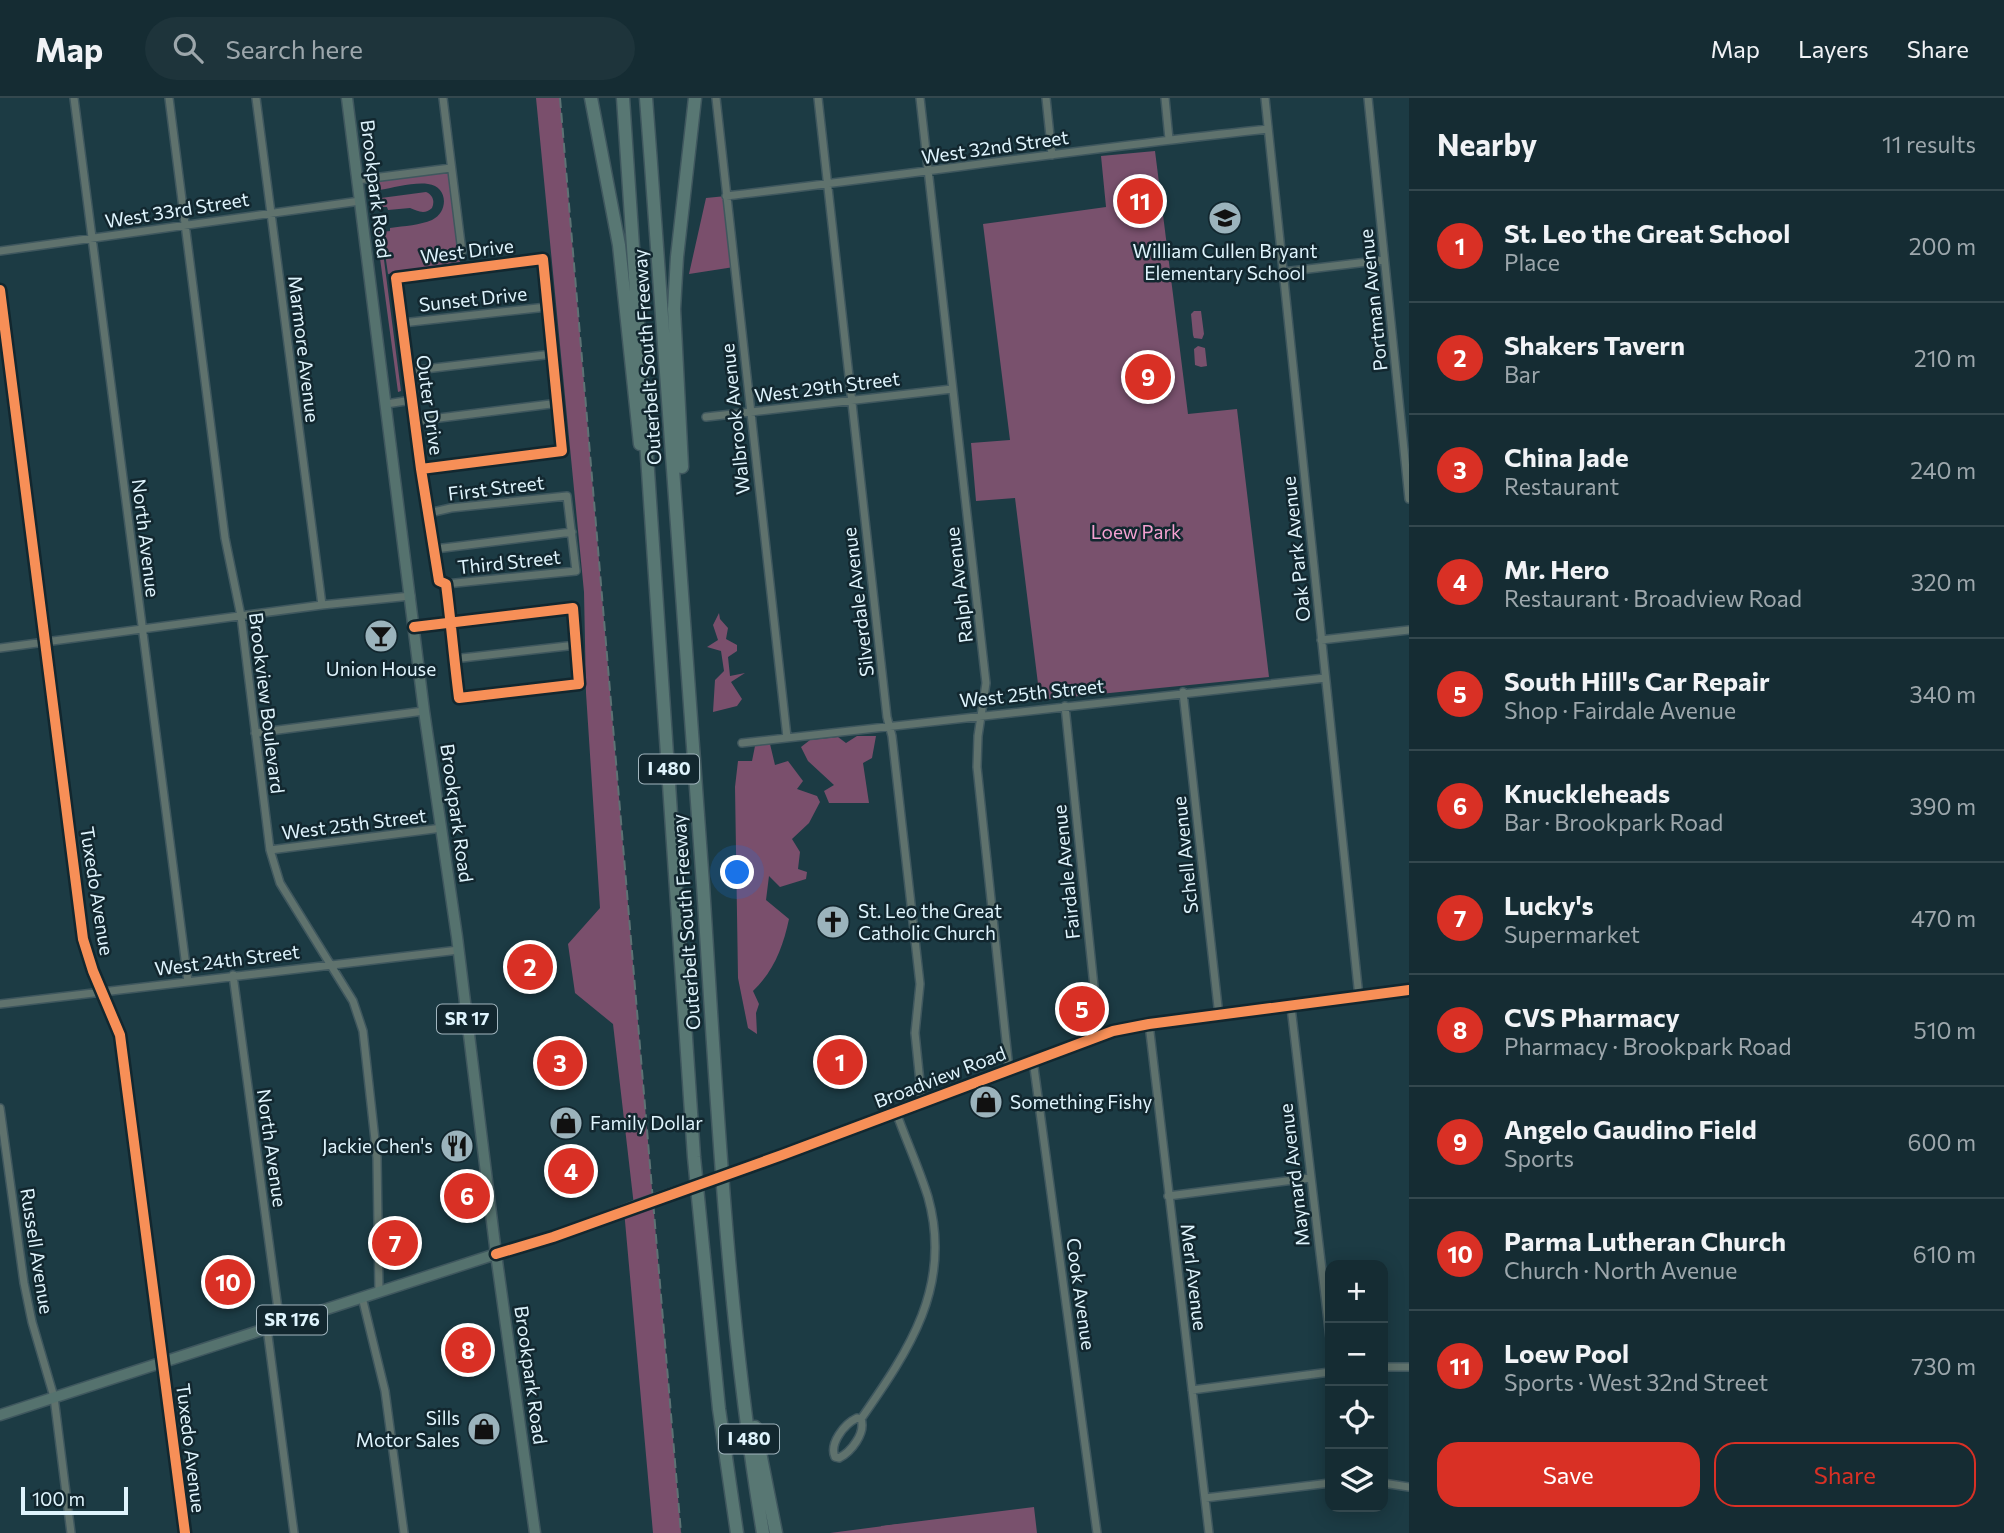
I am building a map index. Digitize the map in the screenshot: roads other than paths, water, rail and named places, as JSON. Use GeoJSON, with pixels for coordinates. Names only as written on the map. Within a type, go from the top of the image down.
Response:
{"type":"FeatureCollection","features":[{"type":"Feature","properties":{"kind":"highway"},"geometry":{"type":"LineString","coordinates":[[591,98],[619,245],[640,444],[651,505]]}},
{"type":"Feature","properties":{"kind":"highway","name":"Outerbelt South Freeway"},"geometry":{"type":"LineString","coordinates":[[623,98],[694,1157],[709,1314],[736,1533]]}},
{"type":"Feature","properties":{"kind":"highway","name":"Outerbelt South Freeway"},"geometry":{"type":"LineString","coordinates":[[646,98],[678,509],[721,1165],[737,1345],[763,1533]]}},
{"type":"Feature","properties":{"kind":"highway"},"geometry":{"type":"LineString","coordinates":[[678,509],[682,451],[674,309],[677,257],[695,98]]}},
{"type":"Feature","properties":{"kind":"highway"},"geometry":{"type":"LineString","coordinates":[[737,1345],[776,1533]]}},
{"type":"Feature","properties":{"kind":"main road","name":"Brookpark Road"},"geometry":{"type":"LineString","coordinates":[[347,98],[424,711],[459,950],[496,1254],[535,1533]]}},
{"type":"Feature","properties":{"kind":"main road","name":"Broadview Road"},"geometry":{"type":"LineString","coordinates":[[0,1415],[553,1237],[1099,1035],[1149,1024],[1409,990]]}},
{"type":"Feature","properties":{"kind":"street","name":"North Avenue"},"geometry":{"type":"LineString","coordinates":[[74,98],[188,982]]}},
{"type":"Feature","properties":{"kind":"street","name":"Brookview Boulevard"},"geometry":{"type":"LineString","coordinates":[[169,98],[225,538],[241,616],[270,850],[281,883],[353,1001],[363,1031],[377,1158],[379,1292]]}},
{"type":"Feature","properties":{"kind":"street","name":"Marmore Avenue"},"geometry":{"type":"LineString","coordinates":[[256,98],[322,605]]}},
{"type":"Feature","properties":{"kind":"street"},"geometry":{"type":"LineString","coordinates":[[443,98],[462,253]]}},
{"type":"Feature","properties":{"kind":"street","name":"Walbrook Avenue"},"geometry":{"type":"LineString","coordinates":[[716,98],[787,737]]}},
{"type":"Feature","properties":{"kind":"street","name":"Silverdale Avenue"},"geometry":{"type":"LineString","coordinates":[[818,98],[850,401],[920,984],[915,1033],[922,1102]]}},
{"type":"Feature","properties":{"kind":"street","name":"Ralph Avenue"},"geometry":{"type":"LineString","coordinates":[[920,98],[986,683],[977,767],[1010,1069]]}},
{"type":"Feature","properties":{"kind":"street"},"geometry":{"type":"LineString","coordinates":[[1046,98],[1052,155]]}},
{"type":"Feature","properties":{"kind":"street"},"geometry":{"type":"LineString","coordinates":[[1165,98],[1169,139]]}},
{"type":"Feature","properties":{"kind":"street","name":"Oak Park Avenue"},"geometry":{"type":"LineString","coordinates":[[1265,98],[1359,998]]}},
{"type":"Feature","properties":{"kind":"street","name":"Portman Avenue"},"geometry":{"type":"LineString","coordinates":[[1368,98],[1409,499]]}},
{"type":"Feature","properties":{"kind":"street","name":"West 32nd Street"},"geometry":{"type":"LineString","coordinates":[[726,196],[1169,139],[1268,129]]}},
{"type":"Feature","properties":{"kind":"street"},"geometry":{"type":"LineString","coordinates":[[357,180],[452,168]]}},
{"type":"Feature","properties":{"kind":"street","name":"West 33rd Street"},"geometry":{"type":"LineString","coordinates":[[0,251],[360,201]]}},
{"type":"Feature","properties":{"kind":"street","name":"West Drive"},"geometry":{"type":"LineString","coordinates":[[396,278],[543,259],[547,307]]}},
{"type":"Feature","properties":{"kind":"street"},"geometry":{"type":"LineString","coordinates":[[1283,272],[1384,260]]}},
{"type":"Feature","properties":{"kind":"street","name":"Outer Drive"},"geometry":{"type":"LineString","coordinates":[[396,278],[439,581],[446,584],[459,698],[579,684],[576,645]]}},
{"type":"Feature","properties":{"kind":"street","name":"Tuxedo Avenue"},"geometry":{"type":"LineString","coordinates":[[0,290],[83,939],[120,1035],[185,1533]]}},
{"type":"Feature","properties":{"kind":"street"},"geometry":{"type":"LineString","coordinates":[[421,469],[562,451],[547,307]]}},
{"type":"Feature","properties":{"kind":"street","name":"Sunset Drive"},"geometry":{"type":"LineString","coordinates":[[402,323],[547,307]]}},
{"type":"Feature","properties":{"kind":"street"},"geometry":{"type":"LineString","coordinates":[[408,371],[553,354]]}},
{"type":"Feature","properties":{"kind":"street","name":"West 29th Street"},"geometry":{"type":"LineString","coordinates":[[706,417],[952,389]]}},
{"type":"Feature","properties":{"kind":"street"},"geometry":{"type":"LineString","coordinates":[[386,404],[412,401]]}},
{"type":"Feature","properties":{"kind":"street"},"geometry":{"type":"LineString","coordinates":[[415,421],[559,403]]}},
{"type":"Feature","properties":{"kind":"street","name":"First Street"},"geometry":{"type":"LineString","coordinates":[[429,513],[451,508],[567,496],[572,532]]}},
{"type":"Feature","properties":{"kind":"street"},"geometry":{"type":"LineString","coordinates":[[435,549],[572,532]]}},
{"type":"Feature","properties":{"kind":"street","name":"Third Street"},"geometry":{"type":"LineString","coordinates":[[446,584],[576,571],[572,532]]}},
{"type":"Feature","properties":{"kind":"street"},"geometry":{"type":"LineString","coordinates":[[0,648],[322,605],[411,596]]}},
{"type":"Feature","properties":{"kind":"street"},"geometry":{"type":"LineString","coordinates":[[414,626],[573,608],[576,645],[453,659]]}},
{"type":"Feature","properties":{"kind":"street"},"geometry":{"type":"LineString","coordinates":[[1321,640],[1409,630]]}},
{"type":"Feature","properties":{"kind":"street","name":"West 25th Street"},"geometry":{"type":"LineString","coordinates":[[743,743],[1325,678]]}},
{"type":"Feature","properties":{"kind":"street","name":"Schell Avenue"},"geometry":{"type":"LineString","coordinates":[[1183,692],[1219,1016]]}},
{"type":"Feature","properties":{"kind":"street","name":"Fairdale Avenue"},"geometry":{"type":"LineString","coordinates":[[1065,706],[1099,1035]]}},
{"type":"Feature","properties":{"kind":"street"},"geometry":{"type":"LineString","coordinates":[[255,733],[424,711]]}},
{"type":"Feature","properties":{"kind":"street","name":"West 25th Street"},"geometry":{"type":"LineString","coordinates":[[270,850],[442,828]]}},
{"type":"Feature","properties":{"kind":"street","name":"West 24th Street"},"geometry":{"type":"LineString","coordinates":[[0,1004],[459,950]]}},
{"type":"Feature","properties":{"kind":"street","name":"North Avenue"},"geometry":{"type":"LineString","coordinates":[[233,975],[280,1324]]}},
{"type":"Feature","properties":{"kind":"street","name":"Maynard Avenue"},"geometry":{"type":"LineString","coordinates":[[1291,1007],[1328,1323]]}},
{"type":"Feature","properties":{"kind":"street","name":"Merl Avenue"},"geometry":{"type":"LineString","coordinates":[[1149,1024],[1209,1533]]}},
{"type":"Feature","properties":{"kind":"street","name":"Cook Avenue"},"geometry":{"type":"LineString","coordinates":[[1033,1060],[1097,1533]]}},
{"type":"Feature","properties":{"kind":"street","name":"Russell Avenue"},"geometry":{"type":"LineString","coordinates":[[0,1108],[26,1293],[54,1397],[71,1533]]}},
{"type":"Feature","properties":{"kind":"street"},"geometry":{"type":"LineString","coordinates":[[861,1419],[857,1418],[849,1423],[833,1444],[832,1454],[835,1457],[842,1458],[846,1455],[863,1431],[861,1419],[905,1354],[927,1301],[933,1273],[933,1240],[928,1199],[896,1112]]}},
{"type":"Feature","properties":{"kind":"street"},"geometry":{"type":"LineString","coordinates":[[1168,1196],[1310,1178]]}},
{"type":"Feature","properties":{"kind":"street"},"geometry":{"type":"LineString","coordinates":[[362,1297],[385,1391],[404,1533]]}},
{"type":"Feature","properties":{"kind":"street"},"geometry":{"type":"LineString","coordinates":[[267,1328],[294,1533]]}},
{"type":"Feature","properties":{"kind":"street"},"geometry":{"type":"LineString","coordinates":[[1388,1367],[1409,1367]]}},
{"type":"Feature","properties":{"kind":"street"},"geometry":{"type":"LineString","coordinates":[[1192,1390],[1325,1373]]}},
{"type":"Feature","properties":{"kind":"street"},"geometry":{"type":"LineString","coordinates":[[1205,1497],[1325,1484]]}},
{"type":"Feature","properties":{"kind":"street"},"geometry":{"type":"LineString","coordinates":[[1388,1484],[1409,1487]]}},
{"type":"Feature","properties":{"kind":"railway"},"geometry":{"type":"LineString","coordinates":[[560,98],[681,1533]]}},
{"type":"Feature","properties":{"kind":"place","name":"Loew Pool"},"geometry":{"type":"Point","coordinates":[1140,201]}},
{"type":"Feature","properties":{"kind":"place","name":"William Cullen Bryant Elementary School"},"geometry":{"type":"Point","coordinates":[1225,218]}},
{"type":"Feature","properties":{"kind":"place","name":"Angelo Gaudino Field"},"geometry":{"type":"Point","coordinates":[1148,377]}},
{"type":"Feature","properties":{"kind":"place","name":"Union House"},"geometry":{"type":"Point","coordinates":[381,636]}},
{"type":"Feature","properties":{"kind":"place","name":"St. Leo the Great Catholic Church"},"geometry":{"type":"Point","coordinates":[833,922]}},
{"type":"Feature","properties":{"kind":"place","name":"Shakers Tavern"},"geometry":{"type":"Point","coordinates":[530,967]}},
{"type":"Feature","properties":{"kind":"place","name":"South Hill's Car Repair"},"geometry":{"type":"Point","coordinates":[1082,1009]}},
{"type":"Feature","properties":{"kind":"place","name":"St. Leo the Great School"},"geometry":{"type":"Point","coordinates":[840,1062]}},
{"type":"Feature","properties":{"kind":"place","name":"China Jade"},"geometry":{"type":"Point","coordinates":[560,1063]}},
{"type":"Feature","properties":{"kind":"place","name":"Something Fishy"},"geometry":{"type":"Point","coordinates":[986,1102]}},
{"type":"Feature","properties":{"kind":"place","name":"Family Dollar"},"geometry":{"type":"Point","coordinates":[566,1123]}},
{"type":"Feature","properties":{"kind":"place","name":"Jackie Chen's"},"geometry":{"type":"Point","coordinates":[457,1146]}},
{"type":"Feature","properties":{"kind":"place","name":"Mr. Hero"},"geometry":{"type":"Point","coordinates":[571,1171]}},
{"type":"Feature","properties":{"kind":"place","name":"Knuckleheads"},"geometry":{"type":"Point","coordinates":[467,1196]}},
{"type":"Feature","properties":{"kind":"place","name":"Lucky's"},"geometry":{"type":"Point","coordinates":[395,1243]}},
{"type":"Feature","properties":{"kind":"place","name":"Parma Lutheran Church"},"geometry":{"type":"Point","coordinates":[228,1282]}},
{"type":"Feature","properties":{"kind":"place","name":"CVS Pharmacy"},"geometry":{"type":"Point","coordinates":[468,1350]}},
{"type":"Feature","properties":{"kind":"place","name":"Sills Motor Sales"},"geometry":{"type":"Point","coordinates":[484,1429]}},
{"type":"Feature","properties":{"kind":"park label","name":"Loew Park"},"geometry":{"type":"Point","coordinates":[1136,532]}}]}
